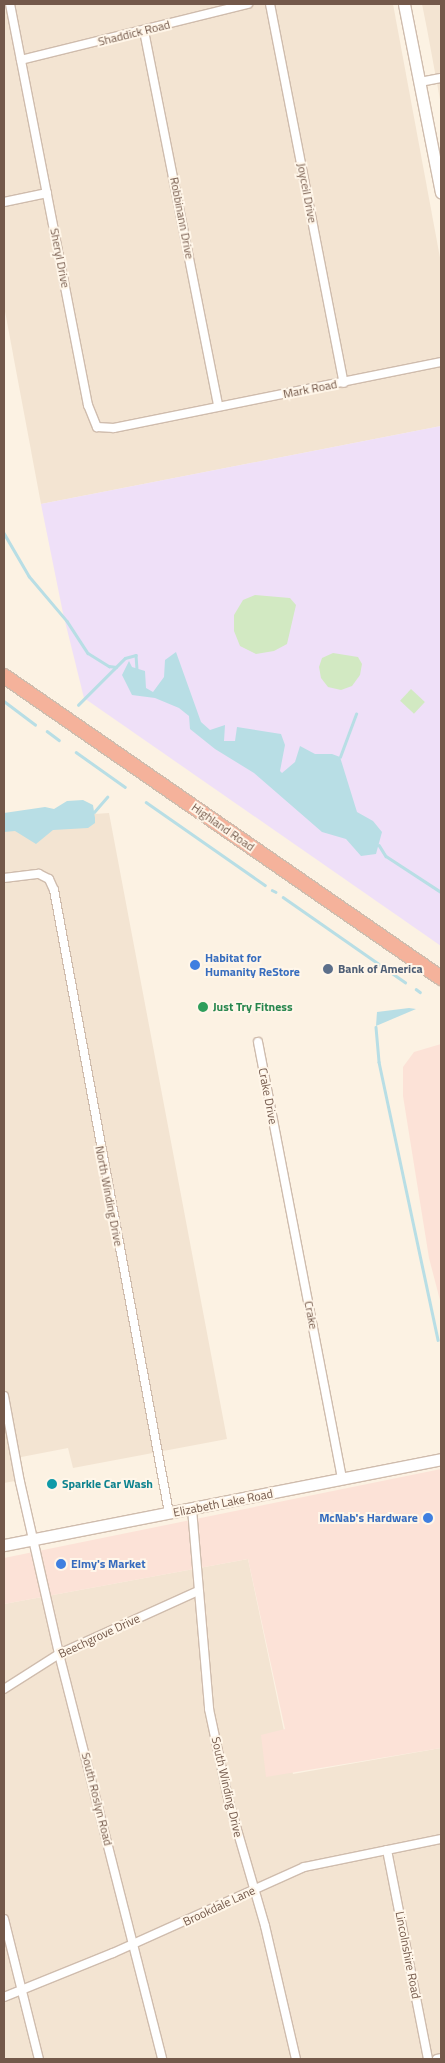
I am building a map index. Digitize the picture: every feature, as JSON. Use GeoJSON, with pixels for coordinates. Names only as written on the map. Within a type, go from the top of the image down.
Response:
{"type":"FeatureCollection","features":[{"type":"Feature","properties":{"kind":"highway","name":"Highland Road"},"geometry":{"type":"LineString","coordinates":[[4,676],[441,978]]}},
{"type":"Feature","properties":{"kind":"main road"},"geometry":{"type":"LineString","coordinates":[[404,4],[441,192]]}},
{"type":"Feature","properties":{"kind":"main road","name":"Elizabeth Lake Road"},"geometry":{"type":"LineString","coordinates":[[4,1545],[441,1459]]}},
{"type":"Feature","properties":{"kind":"street","name":"Sheryl Drive"},"geometry":{"type":"LineString","coordinates":[[10,4],[92,422],[97,427],[114,428],[179,414]]}},
{"type":"Feature","properties":{"kind":"street","name":"Shaddick Road"},"geometry":{"type":"LineString","coordinates":[[21,60],[248,4]]}},
{"type":"Feature","properties":{"kind":"street","name":"Joyceil Drive"},"geometry":{"type":"LineString","coordinates":[[270,4],[344,383]]}},
{"type":"Feature","properties":{"kind":"street","name":"Robbinann Drive"},"geometry":{"type":"LineString","coordinates":[[144,31],[218,406]]}},
{"type":"Feature","properties":{"kind":"street"},"geometry":{"type":"LineString","coordinates":[[420,82],[441,78]]}},
{"type":"Feature","properties":{"kind":"street"},"geometry":{"type":"LineString","coordinates":[[4,202],[48,193]]}},
{"type":"Feature","properties":{"kind":"street","name":"Mark Road"},"geometry":{"type":"LineString","coordinates":[[179,414],[344,383],[441,362]]}},
{"type":"Feature","properties":{"kind":"street","name":"North Winding Drive"},"geometry":{"type":"LineString","coordinates":[[4,878],[39,874],[49,879],[54,890],[169,1513]]}},
{"type":"Feature","properties":{"kind":"street","name":"Crake Drive"},"geometry":{"type":"LineString","coordinates":[[258,1042],[279,1150]]}},
{"type":"Feature","properties":{"kind":"street","name":"Crake"},"geometry":{"type":"LineString","coordinates":[[279,1150],[342,1479]]}},
{"type":"Feature","properties":{"kind":"street","name":"South Roslyn Road"},"geometry":{"type":"LineString","coordinates":[[4,1396],[32,1539],[59,1654],[162,2059]]}},
{"type":"Feature","properties":{"kind":"street","name":"South Winding Drive"},"geometry":{"type":"LineString","coordinates":[[192,1509],[209,1709],[229,1802],[254,1889],[296,2059]]}},
{"type":"Feature","properties":{"kind":"street","name":"Beechgrove Drive"},"geometry":{"type":"LineString","coordinates":[[4,1689],[59,1654],[198,1590]]}},
{"type":"Feature","properties":{"kind":"street","name":"Brookdale Lane"},"geometry":{"type":"LineString","coordinates":[[4,1997],[133,1944],[304,1867],[441,1840]]}},
{"type":"Feature","properties":{"kind":"street","name":"Lincolnshire Road"},"geometry":{"type":"LineString","coordinates":[[387,1850],[428,2059]]}},
{"type":"Feature","properties":{"kind":"street"},"geometry":{"type":"LineString","coordinates":[[4,1919],[39,2059]]}},
{"type":"Feature","properties":{"kind":"street"},"geometry":{"type":"LineString","coordinates":[[437,2059],[441,2058]]}},
{"type":"Feature","properties":{"kind":"shaded area"},"geometry":{"type":"Polygon","coordinates":[[[4,4],[393,4],[441,263],[441,426],[41,504],[4,306],[4,4]]]}},
{"type":"Feature","properties":{"kind":"shaded area"},"geometry":{"type":"Polygon","coordinates":[[[422,4],[441,4],[441,105],[427,29],[422,4]]]}},
{"type":"Feature","properties":{"kind":"shaded area"},"geometry":{"type":"Polygon","coordinates":[[[441,426],[441,946],[84,698],[63,613],[41,504],[441,426]]]}},
{"type":"Feature","properties":{"kind":"shaded area"},"geometry":{"type":"Polygon","coordinates":[[[109,813],[227,1439],[73,1468],[68,1448],[11,1459],[15,1481],[4,1483],[4,820],[109,813]]]}},
{"type":"Feature","properties":{"kind":"shaded area"},"geometry":{"type":"Polygon","coordinates":[[[441,1044],[441,1304],[429,1258],[403,1096],[403,1067],[414,1052],[441,1044]]]}},
{"type":"Feature","properties":{"kind":"shaded area"},"geometry":{"type":"Polygon","coordinates":[[[441,1469],[441,1748],[266,1777],[261,1735],[285,1729],[248,1559],[4,1604],[4,1558],[441,1469]]]}},
{"type":"Feature","properties":{"kind":"shaded area"},"geometry":{"type":"Polygon","coordinates":[[[248,1559],[293,1774],[441,1748],[441,2059],[4,2059],[4,1604],[248,1559]]]}},
{"type":"Feature","properties":{"kind":"green space"},"geometry":{"type":"Polygon","coordinates":[[[255,595],[290,598],[296,605],[287,644],[274,651],[256,654],[240,646],[234,631],[234,615],[243,600],[255,595]]]}},
{"type":"Feature","properties":{"kind":"green space"},"geometry":{"type":"Polygon","coordinates":[[[333,653],[358,657],[362,664],[360,675],[352,686],[341,690],[328,687],[321,678],[319,667],[322,658],[333,653]]]}},
{"type":"Feature","properties":{"kind":"green space"},"geometry":{"type":"Polygon","coordinates":[[[411,689],[425,702],[414,714],[400,701],[411,689]]]}},
{"type":"Feature","properties":{"kind":"water"},"geometry":{"type":"Polygon","coordinates":[[[176,652],[201,722],[210,730],[225,725],[224,741],[235,741],[237,727],[281,734],[285,745],[280,771],[282,773],[295,762],[300,746],[315,754],[332,754],[340,757],[357,812],[373,821],[382,832],[376,854],[361,856],[346,839],[322,832],[254,773],[215,749],[190,729],[189,716],[179,708],[155,698],[132,695],[122,675],[129,661],[132,667],[145,671],[146,688],[153,692],[164,677],[165,660],[176,652]]]}},
{"type":"Feature","properties":{"kind":"water"},"geometry":{"type":"Polygon","coordinates":[[[83,800],[93,805],[95,823],[88,828],[53,830],[36,844],[15,831],[4,832],[4,813],[45,807],[54,809],[67,801],[83,800]]]}},
{"type":"Feature","properties":{"kind":"water"},"geometry":{"type":"Polygon","coordinates":[[[409,1008],[416,1009],[376,1026],[377,1012],[409,1008]]]}},
{"type":"Feature","properties":{"kind":"waterway"},"geometry":{"type":"LineString","coordinates":[[4,533],[29,576],[67,621],[88,653],[109,666],[116,667]]}},
{"type":"Feature","properties":{"kind":"waterway"},"geometry":{"type":"LineString","coordinates":[[78,705],[125,658],[136,655],[137,668]]}},
{"type":"Feature","properties":{"kind":"waterway"},"geometry":{"type":"LineString","coordinates":[[4,701],[35,724]]}},
{"type":"Feature","properties":{"kind":"waterway"},"geometry":{"type":"LineString","coordinates":[[340,757],[356,714]]}},
{"type":"Feature","properties":{"kind":"waterway"},"geometry":{"type":"LineString","coordinates":[[47,731],[59,740]]}},
{"type":"Feature","properties":{"kind":"waterway"},"geometry":{"type":"LineString","coordinates":[[76,752],[125,787]]}},
{"type":"Feature","properties":{"kind":"waterway"},"geometry":{"type":"LineString","coordinates":[[94,812],[107,797]]}},
{"type":"Feature","properties":{"kind":"waterway"},"geometry":{"type":"LineString","coordinates":[[146,802],[265,885]]}},
{"type":"Feature","properties":{"kind":"waterway"},"geometry":{"type":"LineString","coordinates":[[379,845],[386,856],[441,892]]}},
{"type":"Feature","properties":{"kind":"waterway"},"geometry":{"type":"LineString","coordinates":[[272,890],[276,892]]}},
{"type":"Feature","properties":{"kind":"waterway"},"geometry":{"type":"LineString","coordinates":[[283,897],[405,982]]}},
{"type":"Feature","properties":{"kind":"waterway"},"geometry":{"type":"LineString","coordinates":[[416,989],[420,992]]}},
{"type":"Feature","properties":{"kind":"waterway"},"geometry":{"type":"LineString","coordinates":[[376,1027],[379,1062],[438,1340]]}},
{"type":"Feature","properties":{"kind":"place","name":"Habitat for Humanity ReStore"},"geometry":{"type":"Point","coordinates":[195,965]}},
{"type":"Feature","properties":{"kind":"place","name":"Bank of America"},"geometry":{"type":"Point","coordinates":[328,969]}},
{"type":"Feature","properties":{"kind":"place","name":"Just Try Fitness"},"geometry":{"type":"Point","coordinates":[203,1007]}},
{"type":"Feature","properties":{"kind":"place","name":"Sparkle Car Wash"},"geometry":{"type":"Point","coordinates":[52,1484]}},
{"type":"Feature","properties":{"kind":"place","name":"McNab's Hardware"},"geometry":{"type":"Point","coordinates":[428,1518]}},
{"type":"Feature","properties":{"kind":"place","name":"Elmy's Market"},"geometry":{"type":"Point","coordinates":[61,1564]}}]}
